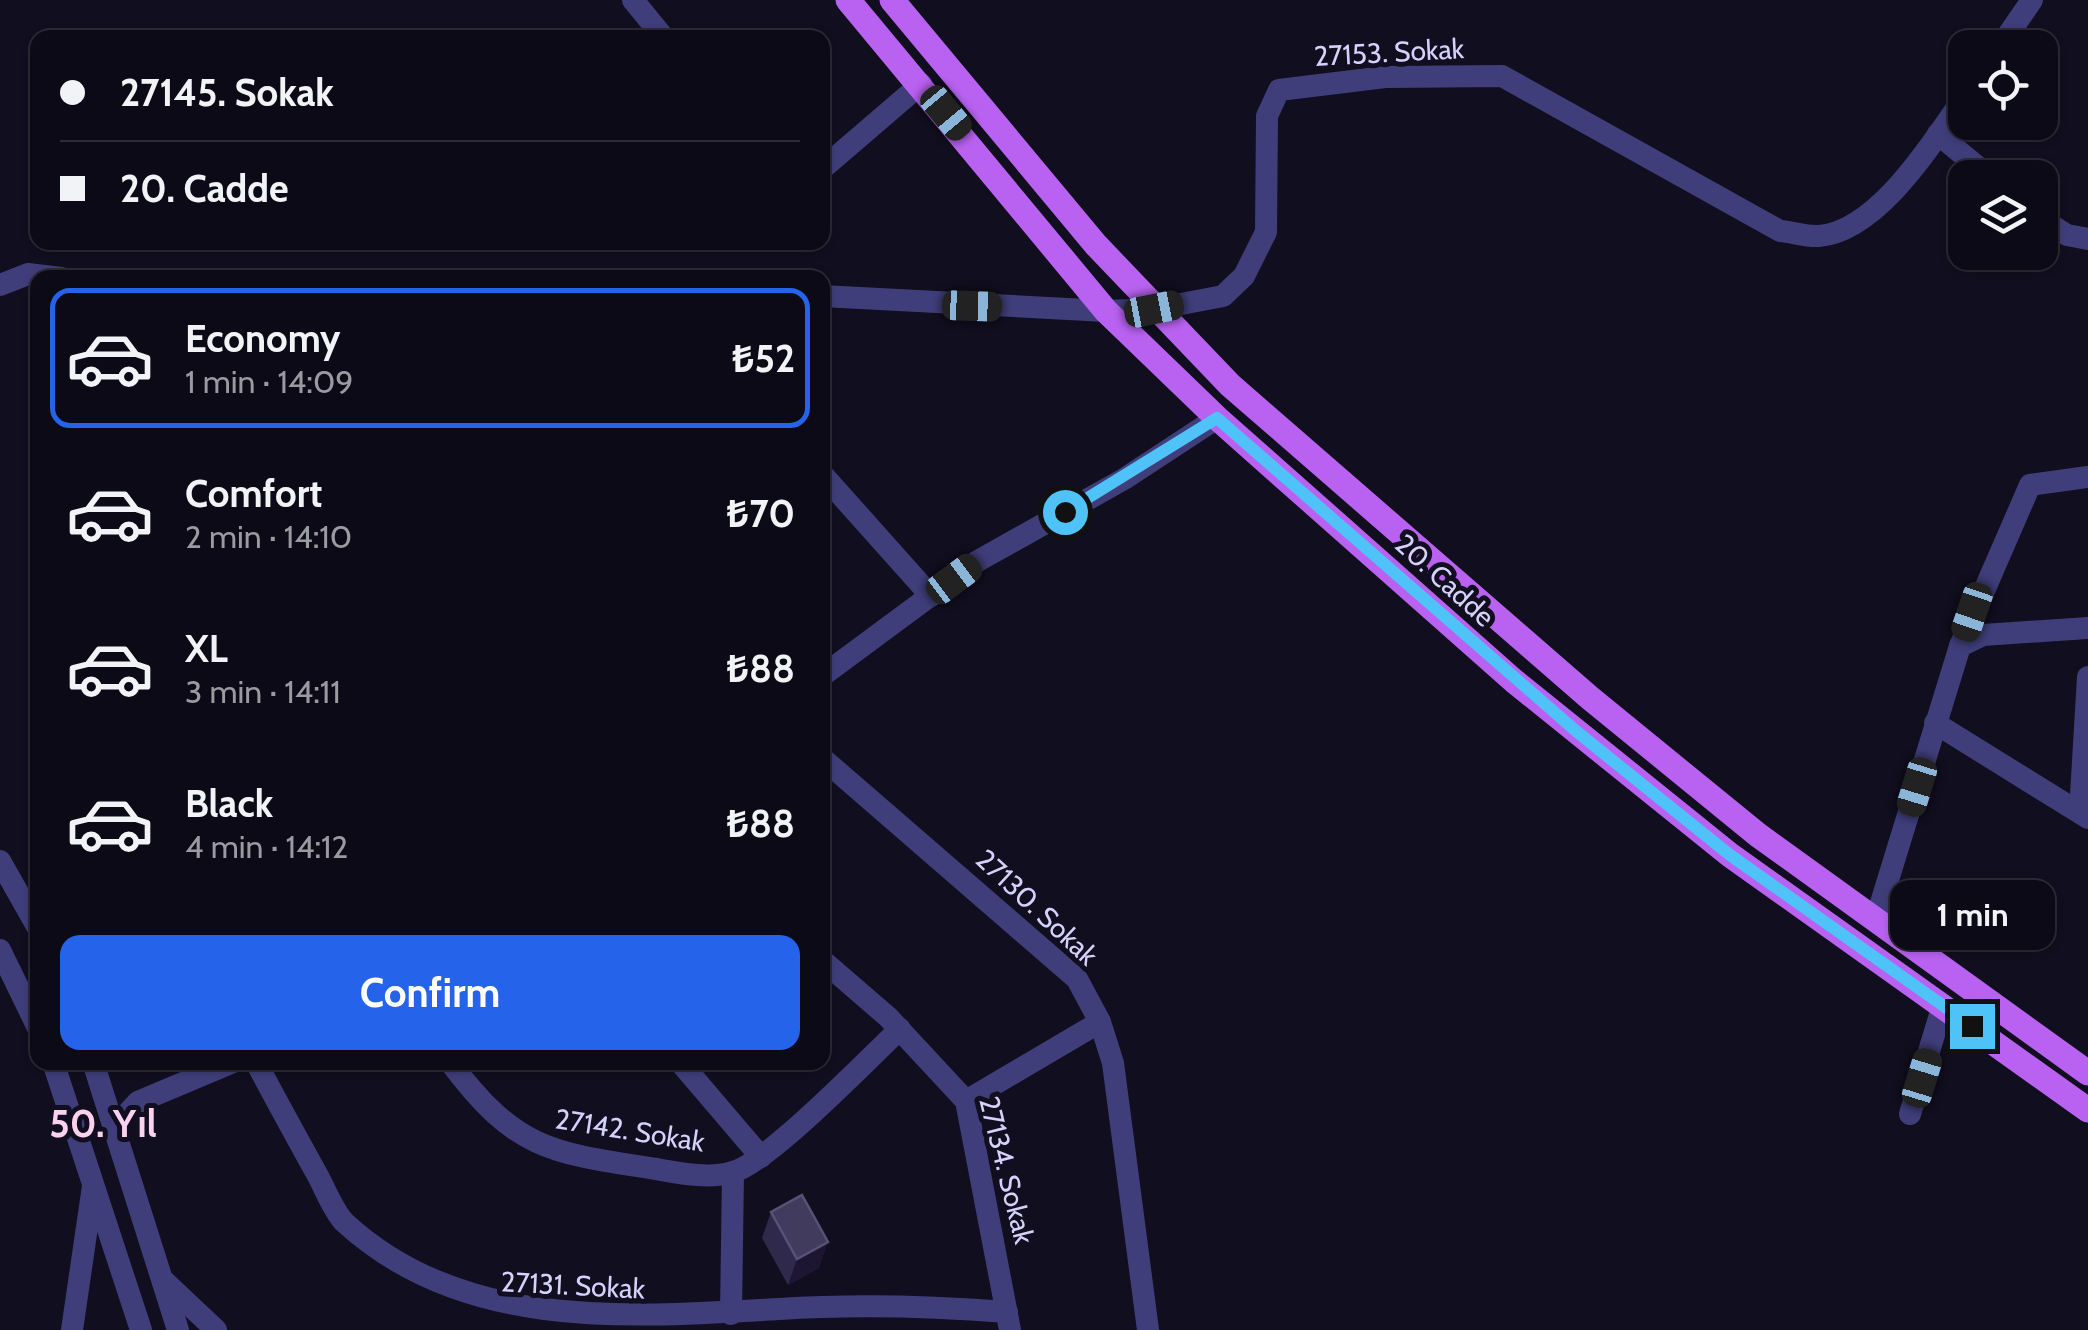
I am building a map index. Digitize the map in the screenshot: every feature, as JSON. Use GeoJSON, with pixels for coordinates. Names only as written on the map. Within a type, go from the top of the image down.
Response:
{"type":"FeatureCollection","features":[{"type":"Feature","properties":{"kind":"main road","name":"20. Cadde"},"geometry":{"type":"LineString","coordinates":[[848,0],[1106,311],[1217,418],[1514,681],[1730,855],[2088,1110]]}},
{"type":"Feature","properties":{"kind":"main road"},"geometry":{"type":"LineString","coordinates":[[892,0],[1154,309],[1245,398],[1590,698],[1758,835],[2088,1074]]}},
{"type":"Feature","properties":{"kind":"street"},"geometry":{"type":"LineString","coordinates":[[633,0],[657,30]]}},
{"type":"Feature","properties":{"kind":"street"},"geometry":{"type":"LineString","coordinates":[[2011,30],[2032,0]]}},
{"type":"Feature","properties":{"kind":"street","name":"27153. Sokak"},"geometry":{"type":"LineString","coordinates":[[830,296],[1106,311],[1154,309],[1223,296],[1244,276],[1266,232],[1267,116],[1279,90],[1385,77],[1502,76],[1780,231],[1822,236],[1867,214],[1898,190],[1948,120]]}},
{"type":"Feature","properties":{"kind":"street"},"geometry":{"type":"LineString","coordinates":[[830,162],[921,84]]}},
{"type":"Feature","properties":{"kind":"street"},"geometry":{"type":"LineString","coordinates":[[1938,134],[1969,160]]}},
{"type":"Feature","properties":{"kind":"street"},"geometry":{"type":"LineString","coordinates":[[2058,228],[2088,239]]}},
{"type":"Feature","properties":{"kind":"street"},"geometry":{"type":"LineString","coordinates":[[0,284],[30,274]]}},
{"type":"Feature","properties":{"kind":"street"},"geometry":{"type":"LineString","coordinates":[[830,670],[976,562],[1124,479],[1217,418]]}},
{"type":"Feature","properties":{"kind":"street"},"geometry":{"type":"LineString","coordinates":[[1876,919],[1960,646],[2030,485],[2088,478]]}},
{"type":"Feature","properties":{"kind":"street"},"geometry":{"type":"LineString","coordinates":[[830,483],[932,596]]}},
{"type":"Feature","properties":{"kind":"street"},"geometry":{"type":"LineString","coordinates":[[1960,646],[1983,635],[2088,628]]}},
{"type":"Feature","properties":{"kind":"street"},"geometry":{"type":"LineString","coordinates":[[2084,815],[2088,676]]}},
{"type":"Feature","properties":{"kind":"street"},"geometry":{"type":"LineString","coordinates":[[1936,723],[2084,815]]}},
{"type":"Feature","properties":{"kind":"street","name":"27130. Sokak"},"geometry":{"type":"LineString","coordinates":[[830,765],[1076,979],[1100,1022],[1113,1063],[1148,1330]]}},
{"type":"Feature","properties":{"kind":"street"},"geometry":{"type":"LineString","coordinates":[[0,861],[30,914]]}},
{"type":"Feature","properties":{"kind":"street"},"geometry":{"type":"LineString","coordinates":[[0,950],[30,1012]]}},
{"type":"Feature","properties":{"kind":"street","name":"27134. Sokak"},"geometry":{"type":"LineString","coordinates":[[830,967],[900,1029],[966,1102],[1008,1321]]}},
{"type":"Feature","properties":{"kind":"street"},"geometry":{"type":"LineString","coordinates":[[1910,1114],[1944,1006]]}},
{"type":"Feature","properties":{"kind":"street"},"geometry":{"type":"LineString","coordinates":[[966,1102],[1100,1022]]}},
{"type":"Feature","properties":{"kind":"street","name":"27142. Sokak"},"geometry":{"type":"LineString","coordinates":[[457,1070],[508,1127],[546,1150],[694,1174],[733,1172],[762,1157],[900,1029]]}},
{"type":"Feature","properties":{"kind":"street"},"geometry":{"type":"LineString","coordinates":[[56,1070],[141,1330]]}},
{"type":"Feature","properties":{"kind":"street"},"geometry":{"type":"LineString","coordinates":[[96,1070],[178,1330]]}},
{"type":"Feature","properties":{"kind":"street"},"geometry":{"type":"LineString","coordinates":[[114,1128],[138,1102],[214,1070]]}},
{"type":"Feature","properties":{"kind":"street","name":"27131. Sokak"},"geometry":{"type":"LineString","coordinates":[[260,1070],[342,1220],[389,1263],[436,1294],[505,1316],[676,1320],[893,1303],[1008,1321]]}},
{"type":"Feature","properties":{"kind":"street"},"geometry":{"type":"LineString","coordinates":[[687,1070],[762,1157]]}},
{"type":"Feature","properties":{"kind":"street"},"geometry":{"type":"LineString","coordinates":[[730,1314],[733,1172]]}},
{"type":"Feature","properties":{"kind":"street"},"geometry":{"type":"LineString","coordinates":[[72,1330],[94,1178]]}},
{"type":"Feature","properties":{"kind":"street"},"geometry":{"type":"LineString","coordinates":[[164,1281],[216,1330]]}},
{"type":"Feature","properties":{"kind":"building"},"geometry":{"type":"Polygon","coordinates":[[[802,1195],[828,1242],[797,1259],[771,1212],[802,1195]]]}},
{"type":"Feature","properties":{"kind":"district","name":"50. Yıl"},"geometry":{"type":"Point","coordinates":[103,1123]}},
{"type":"Feature","properties":{"kind":"route"},"geometry":{"type":"LineString","coordinates":[[1065,512],[1217,418],[1514,681],[1576,731],[1730,855],[1972,1026]]}}]}
